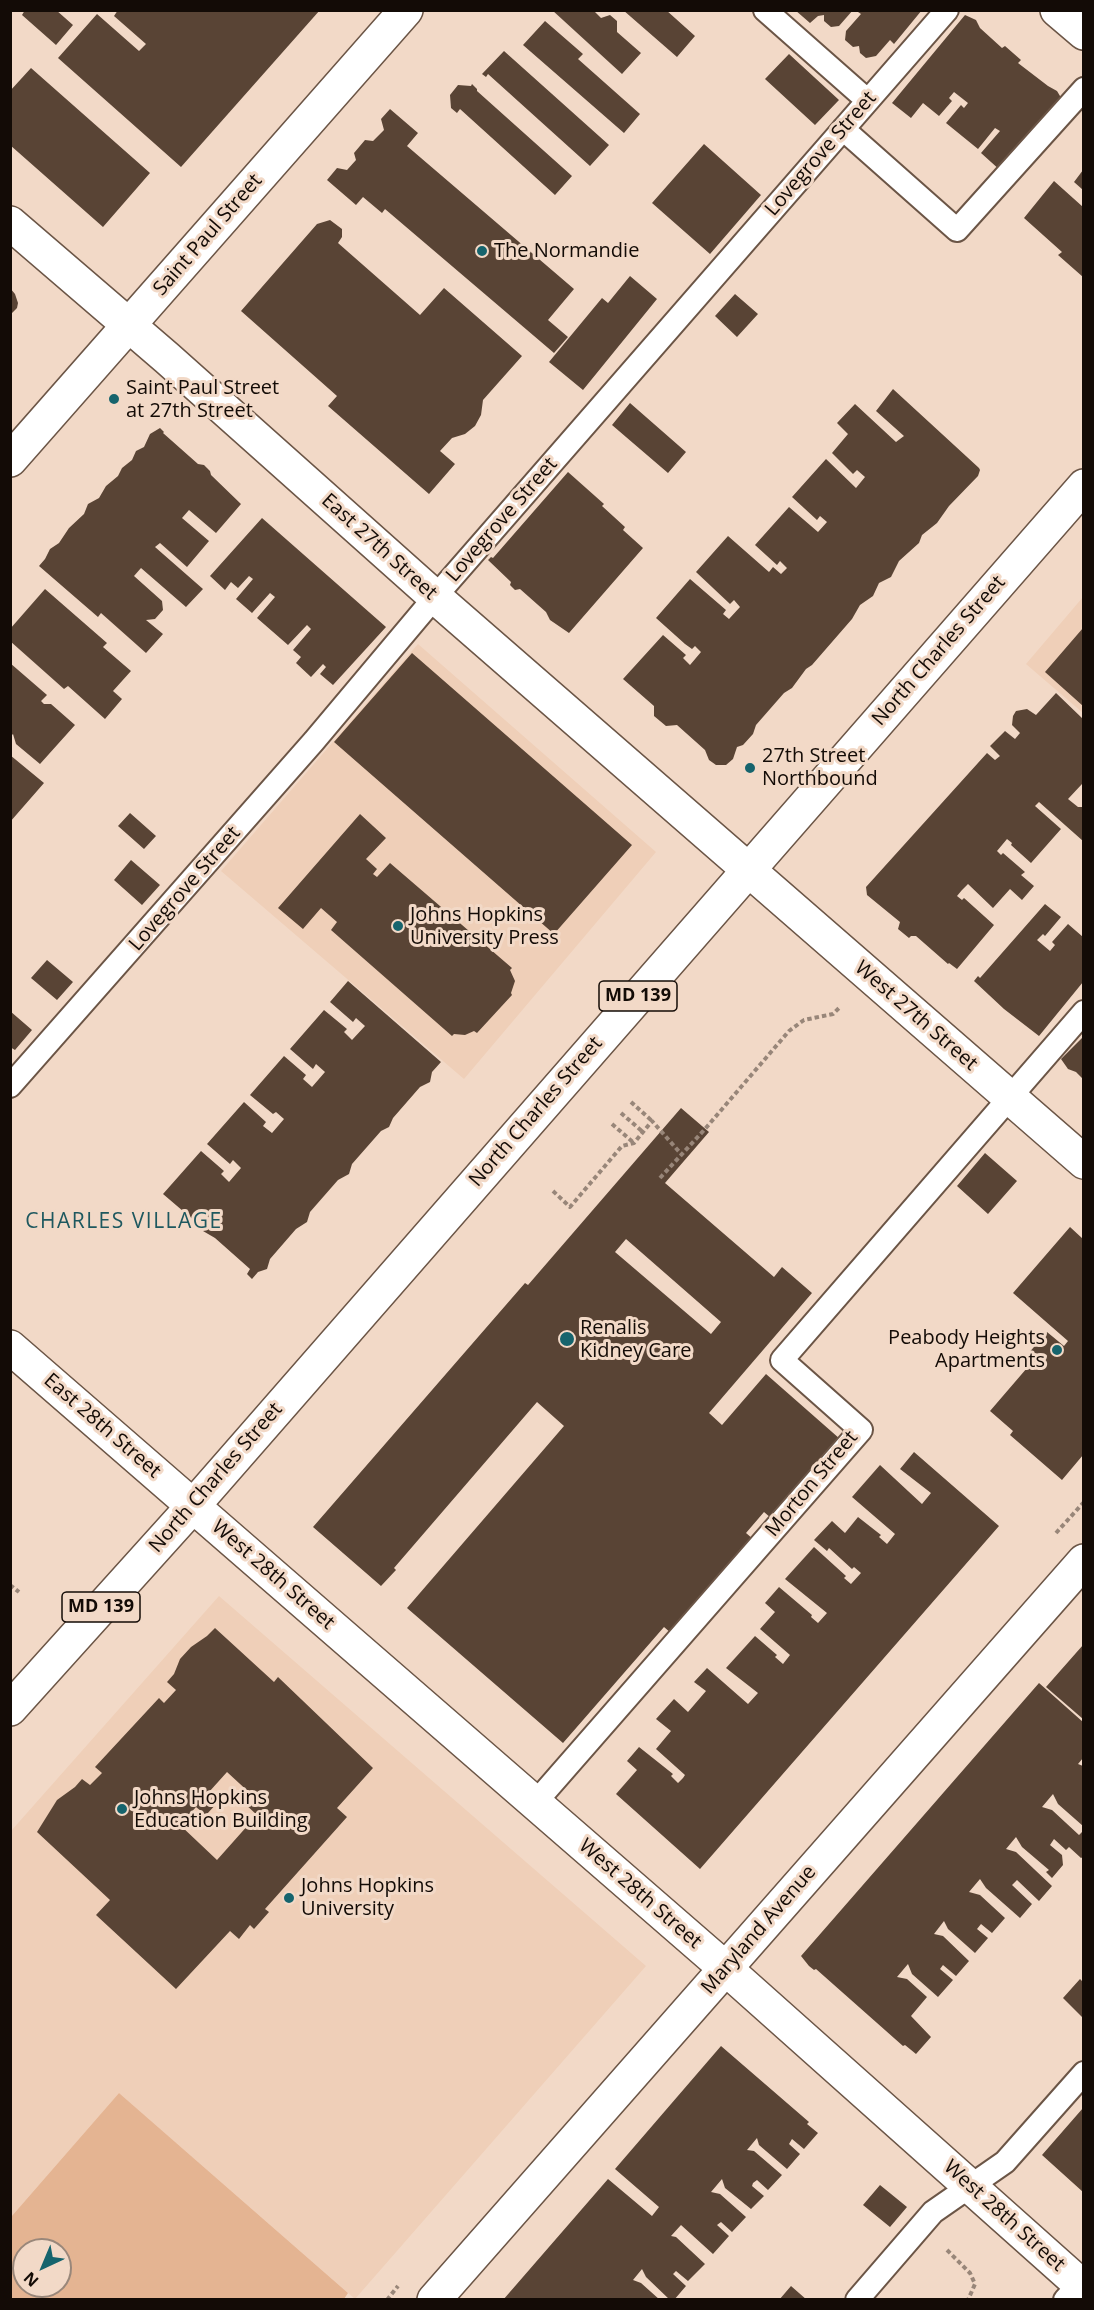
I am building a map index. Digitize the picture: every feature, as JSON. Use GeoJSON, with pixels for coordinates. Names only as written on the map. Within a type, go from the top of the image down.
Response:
{"type":"FeatureCollection","features":[{"type":"Feature","properties":{"kind":"main road","name":"Saint Paul Street"},"geometry":{"type":"LineString","coordinates":[[10,460],[406,10]]}},
{"type":"Feature","properties":{"kind":"main road"},"geometry":{"type":"LineString","coordinates":[[1057,10],[1083,33]]}},
{"type":"Feature","properties":{"kind":"main road","name":"East 27th Street"},"geometry":{"type":"LineString","coordinates":[[10,223],[748,869]]}},
{"type":"Feature","properties":{"kind":"main road","name":"North Charles Street"},"geometry":{"type":"LineString","coordinates":[[10,1709],[193,1506],[1083,486]]}},
{"type":"Feature","properties":{"kind":"main road","name":"West 27th Street"},"geometry":{"type":"LineString","coordinates":[[748,869],[1083,1162]]}},
{"type":"Feature","properties":{"kind":"main road","name":"East 28th Street"},"geometry":{"type":"LineString","coordinates":[[10,1347],[193,1506]]}},
{"type":"Feature","properties":{"kind":"main road","name":"West 28th Street"},"geometry":{"type":"LineString","coordinates":[[193,1506],[725,1968],[970,2186],[1078,2288]]}},
{"type":"Feature","properties":{"kind":"main road","name":"Maryland Avenue"},"geometry":{"type":"LineString","coordinates":[[434,2300],[1083,1561]]}},
{"type":"Feature","properties":{"kind":"lane"},"geometry":{"type":"LineString","coordinates":[[765,10],[867,100]]}},
{"type":"Feature","properties":{"kind":"lane","name":"Lovegrove Street"},"geometry":{"type":"LineString","coordinates":[[10,1086],[314,741],[435,597],[947,10]]}},
{"type":"Feature","properties":{"kind":"lane"},"geometry":{"type":"LineString","coordinates":[[843,129],[957,230],[1083,89]]}},
{"type":"Feature","properties":{"kind":"lane","name":"Morton Street"},"geometry":{"type":"LineString","coordinates":[[535,1803],[861,1430],[782,1360],[1083,1012]]}},
{"type":"Feature","properties":{"kind":"lane"},"geometry":{"type":"LineString","coordinates":[[857,2300],[933,2212],[1005,2162],[1083,2073]]}},
{"type":"Feature","properties":{"kind":"path"},"geometry":{"type":"LineString","coordinates":[[660,1178],[796,1024],[833,1014],[840,1006]]}},
{"type":"Feature","properties":{"kind":"path"},"geometry":{"type":"LineString","coordinates":[[631,1102],[652,1121],[682,1155]]}},
{"type":"Feature","properties":{"kind":"path"},"geometry":{"type":"LineString","coordinates":[[621,1113],[643,1132]]}},
{"type":"Feature","properties":{"kind":"path"},"geometry":{"type":"LineString","coordinates":[[554,1191],[570,1208],[622,1146],[634,1143],[652,1121]]}},
{"type":"Feature","properties":{"kind":"path"},"geometry":{"type":"LineString","coordinates":[[612,1124],[634,1143]]}},
{"type":"Feature","properties":{"kind":"path"},"geometry":{"type":"LineString","coordinates":[[10,1585],[19,1592]]}},
{"type":"Feature","properties":{"kind":"path"},"geometry":{"type":"LineString","coordinates":[[947,2250],[970,2273],[975,2284],[968,2300]]}},
{"type":"Feature","properties":{"kind":"shaded area"},"geometry":{"type":"Polygon","coordinates":[[[1083,597],[1083,713],[1026,664],[1083,597]]]}},
{"type":"Feature","properties":{"kind":"shaded area"},"geometry":{"type":"Polygon","coordinates":[[[418,644],[656,852],[464,1079],[221,871],[418,644]]]}},
{"type":"Feature","properties":{"kind":"shaded area","name":"Johns Hopkins University"},"geometry":{"type":"Polygon","coordinates":[[[219,1596],[646,1966],[355,2299],[119,2093],[11,2217],[11,1831],[219,1596]]]}},
{"type":"Feature","properties":{"kind":"shaded area"},"geometry":{"type":"Polygon","coordinates":[[[119,2093],[348,2293],[344,2299],[11,2299],[11,2217],[119,2093]]]}},
{"type":"Feature","properties":{"kind":"building"},"geometry":{"type":"Polygon","coordinates":[[[25,10],[56,10],[73,25],[56,45],[22,15],[25,10]]]}},
{"type":"Feature","properties":{"kind":"building"},"geometry":{"type":"Polygon","coordinates":[[[118,10],[320,10],[181,167],[58,58],[97,14],[139,51],[146,44],[114,16],[118,10]]]}},
{"type":"Feature","properties":{"kind":"building"},"geometry":{"type":"Polygon","coordinates":[[[552,10],[593,10],[601,18],[610,15],[617,21],[617,32],[641,53],[622,74],[552,10]]]}},
{"type":"Feature","properties":{"kind":"building"},"geometry":{"type":"Polygon","coordinates":[[[623,10],[666,10],[695,36],[677,57],[623,10]]]}},
{"type":"Feature","properties":{"kind":"building"},"geometry":{"type":"Polygon","coordinates":[[[795,10],[853,10],[839,26],[831,27],[824,21],[824,15],[818,16],[810,23],[795,10]]]}},
{"type":"Feature","properties":{"kind":"building"},"geometry":{"type":"Polygon","coordinates":[[[855,10],[922,10],[894,44],[890,40],[876,56],[866,58],[860,53],[859,46],[853,47],[845,40],[846,31],[861,14],[855,10]]]}},
{"type":"Feature","properties":{"kind":"building"},"geometry":{"type":"Polygon","coordinates":[[[965,15],[976,20],[980,28],[1002,48],[1005,46],[1021,60],[1018,63],[1057,91],[1063,101],[1001,171],[981,153],[1000,131],[995,128],[978,149],[946,123],[961,105],[964,108],[968,103],[954,92],[949,98],[952,101],[939,116],[923,103],[911,118],[892,103],[965,15]]]}},
{"type":"Feature","properties":{"kind":"building"},"geometry":{"type":"Polygon","coordinates":[[[545,21],[583,54],[578,59],[640,114],[624,133],[523,45],[545,21]]]}},
{"type":"Feature","properties":{"kind":"building"},"geometry":{"type":"Polygon","coordinates":[[[504,51],[609,145],[590,166],[488,74],[486,77],[482,74],[504,51]]]}},
{"type":"Feature","properties":{"kind":"building"},"geometry":{"type":"Polygon","coordinates":[[[789,54],[839,100],[815,125],[765,79],[789,54]]]}},
{"type":"Feature","properties":{"kind":"building"},"geometry":{"type":"Polygon","coordinates":[[[31,68],[150,173],[103,227],[10,145],[10,91],[31,68]]]}},
{"type":"Feature","properties":{"kind":"building"},"geometry":{"type":"Polygon","coordinates":[[[472,84],[572,176],[555,195],[460,109],[457,113],[451,108],[450,95],[458,85],[471,86],[472,84]]]}},
{"type":"Feature","properties":{"kind":"building","name":"The Normandie"},"geometry":{"type":"Polygon","coordinates":[[[390,109],[418,133],[407,146],[574,289],[548,320],[568,337],[554,353],[385,209],[382,213],[363,197],[356,205],[327,180],[337,168],[347,170],[356,160],[354,153],[365,140],[373,141],[384,130],[381,119],[390,109]]]}},
{"type":"Feature","properties":{"kind":"building"},"geometry":{"type":"Polygon","coordinates":[[[704,144],[761,195],[710,254],[652,203],[704,144]]]}},
{"type":"Feature","properties":{"kind":"building"},"geometry":{"type":"Polygon","coordinates":[[[1083,170],[1083,190],[1074,182],[1083,170]]]}},
{"type":"Feature","properties":{"kind":"building"},"geometry":{"type":"Polygon","coordinates":[[[1054,181],[1083,207],[1083,277],[1058,255],[1062,252],[1024,218],[1054,181]]]}},
{"type":"Feature","properties":{"kind":"building"},"geometry":{"type":"Polygon","coordinates":[[[330,220],[342,229],[342,237],[338,243],[420,315],[444,288],[522,356],[483,400],[481,415],[475,426],[465,434],[452,438],[440,451],[455,464],[429,494],[328,406],[337,396],[241,311],[317,224],[330,220]]]}},
{"type":"Feature","properties":{"kind":"building"},"geometry":{"type":"Polygon","coordinates":[[[630,276],[657,299],[583,390],[549,362],[602,298],[608,303],[630,276]]]}},
{"type":"Feature","properties":{"kind":"building"},"geometry":{"type":"Polygon","coordinates":[[[10,288],[18,303],[17,308],[10,315],[10,288]]]}},
{"type":"Feature","properties":{"kind":"building"},"geometry":{"type":"Polygon","coordinates":[[[735,294],[758,314],[737,337],[715,316],[735,294]]]}},
{"type":"Feature","properties":{"kind":"building"},"geometry":{"type":"Polygon","coordinates":[[[893,389],[979,468],[978,476],[949,506],[937,523],[922,535],[919,543],[899,561],[891,577],[879,583],[873,596],[860,605],[852,619],[806,669],[792,688],[784,693],[756,725],[753,734],[743,745],[737,747],[733,759],[726,765],[716,765],[709,760],[705,750],[677,725],[666,726],[654,716],[654,706],[623,679],[663,635],[686,655],[683,658],[690,665],[701,652],[695,646],[692,649],[685,644],[656,618],[690,579],[726,610],[723,614],[729,619],[740,607],[734,600],[730,604],[696,572],[728,536],[769,572],[773,567],[781,574],[787,568],[780,561],[777,565],[755,545],[789,507],[818,532],[827,522],[820,516],[817,520],[792,497],[826,459],[856,488],[865,477],[857,470],[853,474],[832,453],[848,434],[837,423],[855,404],[896,442],[904,436],[876,411],[893,389]]]}},
{"type":"Feature","properties":{"kind":"building"},"geometry":{"type":"Polygon","coordinates":[[[630,403],[686,452],[668,473],[612,425],[630,403]]]}},
{"type":"Feature","properties":{"kind":"building"},"geometry":{"type":"Polygon","coordinates":[[[160,428],[198,464],[204,465],[211,475],[241,504],[216,533],[189,510],[182,518],[209,541],[187,567],[160,543],[155,547],[203,589],[186,607],[141,568],[134,576],[162,601],[163,610],[155,619],[146,620],[163,634],[146,653],[101,613],[98,617],[39,566],[50,549],[59,543],[69,528],[84,514],[88,504],[99,498],[106,486],[132,460],[136,451],[144,447],[150,434],[160,428]]]}},
{"type":"Feature","properties":{"kind":"building"},"geometry":{"type":"Polygon","coordinates":[[[568,472],[604,504],[602,506],[625,527],[623,530],[643,548],[569,633],[550,620],[546,612],[520,589],[515,590],[510,585],[511,582],[488,560],[493,558],[568,472]]]}},
{"type":"Feature","properties":{"kind":"building"},"geometry":{"type":"Polygon","coordinates":[[[262,518],[386,627],[333,685],[320,674],[326,667],[323,664],[311,677],[296,663],[301,657],[293,650],[311,629],[307,625],[288,645],[257,618],[275,597],[270,593],[252,613],[236,599],[253,579],[249,576],[238,588],[231,582],[225,590],[210,576],[262,518]]]}},
{"type":"Feature","properties":{"kind":"building"},"geometry":{"type":"Polygon","coordinates":[[[45,589],[107,643],[103,647],[131,671],[113,691],[122,699],[105,719],[68,686],[64,689],[10,641],[10,629],[45,589]]]}},
{"type":"Feature","properties":{"kind":"building"},"geometry":{"type":"Polygon","coordinates":[[[1083,628],[1083,706],[1045,672],[1083,628]]]}},
{"type":"Feature","properties":{"kind":"building"},"geometry":{"type":"Polygon","coordinates":[[[412,653],[632,845],[554,934],[334,742],[412,653]]]}},
{"type":"Feature","properties":{"kind":"building"},"geometry":{"type":"Polygon","coordinates":[[[10,663],[47,695],[41,701],[44,704],[51,704],[75,725],[40,764],[16,744],[13,734],[10,737],[10,663]]]}},
{"type":"Feature","properties":{"kind":"building"},"geometry":{"type":"Polygon","coordinates":[[[1056,693],[1083,719],[1083,786],[1082,784],[1068,799],[1078,807],[1083,807],[1083,841],[1039,802],[1035,806],[1061,829],[1031,863],[1007,839],[997,851],[1001,855],[1003,853],[1025,872],[1021,875],[1034,886],[1022,900],[1010,889],[993,908],[968,884],[962,890],[957,896],[962,900],[964,898],[994,925],[957,969],[916,936],[909,938],[898,929],[900,922],[867,895],[866,887],[987,753],[995,760],[1000,756],[990,746],[1005,731],[1015,739],[1020,733],[1012,725],[1016,711],[1027,709],[1036,715],[1056,693]]]}},
{"type":"Feature","properties":{"kind":"building"},"geometry":{"type":"Polygon","coordinates":[[[10,755],[44,783],[10,822],[10,755]]]}},
{"type":"Feature","properties":{"kind":"building"},"geometry":{"type":"Polygon","coordinates":[[[130,813],[156,836],[144,849],[118,826],[130,813]]]}},
{"type":"Feature","properties":{"kind":"building","name":"Johns Hopkins University Press"},"geometry":{"type":"Polygon","coordinates":[[[360,814],[386,838],[366,859],[377,869],[373,874],[377,877],[390,863],[512,968],[510,970],[515,981],[512,995],[477,1033],[474,1031],[465,1035],[454,1034],[452,1036],[331,930],[337,922],[321,908],[303,929],[278,908],[360,814]]]}},
{"type":"Feature","properties":{"kind":"building"},"geometry":{"type":"Polygon","coordinates":[[[131,860],[160,885],[142,905],[114,880],[131,860]]]}},
{"type":"Feature","properties":{"kind":"building"},"geometry":{"type":"Polygon","coordinates":[[[1045,904],[1061,917],[1045,936],[1043,934],[1037,940],[1050,951],[1055,945],[1052,942],[1068,924],[1083,937],[1083,982],[1039,1036],[1004,1009],[974,981],[978,976],[980,978],[1045,904]]]}},
{"type":"Feature","properties":{"kind":"building"},"geometry":{"type":"Polygon","coordinates":[[[47,960],[73,982],[57,1000],[31,978],[47,960]]]}},
{"type":"Feature","properties":{"kind":"building"},"geometry":{"type":"Polygon","coordinates":[[[348,981],[441,1062],[432,1072],[430,1082],[420,1087],[393,1118],[389,1127],[381,1131],[352,1164],[349,1174],[338,1180],[310,1212],[307,1222],[296,1229],[270,1259],[267,1269],[258,1272],[252,1279],[247,1274],[250,1269],[215,1238],[203,1231],[163,1194],[201,1151],[224,1171],[221,1174],[229,1182],[241,1168],[233,1160],[230,1164],[207,1144],[244,1102],[266,1122],[263,1126],[272,1133],[284,1119],[276,1112],[273,1114],[250,1095],[284,1056],[306,1075],[303,1079],[312,1087],[325,1072],[316,1064],[313,1069],[290,1049],[324,1010],[347,1029],[344,1032],[352,1040],[365,1026],[356,1018],[353,1022],[330,1002],[348,981]]]}},
{"type":"Feature","properties":{"kind":"building"},"geometry":{"type":"Polygon","coordinates":[[[10,1011],[32,1030],[15,1050],[10,1047],[10,1011]]]}},
{"type":"Feature","properties":{"kind":"building"},"geometry":{"type":"Polygon","coordinates":[[[1083,1037],[1083,1079],[1076,1072],[1068,1069],[1061,1059],[1083,1037]]]}},
{"type":"Feature","properties":{"kind":"building"},"geometry":{"type":"Polygon","coordinates":[[[681,1108],[709,1132],[665,1183],[774,1277],[782,1267],[812,1293],[709,1413],[722,1425],[766,1374],[840,1439],[771,1518],[764,1512],[746,1533],[753,1539],[671,1633],[664,1627],[563,1743],[407,1608],[564,1426],[537,1402],[381,1586],[313,1527],[525,1283],[528,1285],[681,1108]],[[626,1239],[615,1252],[711,1334],[721,1322],[626,1239]]]}},
{"type":"Feature","properties":{"kind":"building"},"geometry":{"type":"Polygon","coordinates":[[[985,1153],[1017,1181],[988,1214],[957,1186],[985,1153]]]}},
{"type":"Feature","properties":{"kind":"building","name":"Peabody Heights Apartments"},"geometry":{"type":"Polygon","coordinates":[[[1070,1227],[1083,1239],[1083,1455],[1062,1480],[1010,1435],[1013,1431],[990,1411],[1033,1361],[1027,1355],[1047,1332],[1064,1346],[1068,1341],[1013,1293],[1070,1227]]]}},
{"type":"Feature","properties":{"kind":"building"},"geometry":{"type":"Polygon","coordinates":[[[914,1452],[999,1526],[700,1869],[616,1794],[637,1770],[627,1761],[639,1747],[673,1774],[671,1776],[678,1783],[683,1778],[685,1775],[656,1749],[671,1731],[656,1719],[674,1699],[688,1712],[706,1691],[694,1682],[707,1668],[748,1704],[758,1693],[726,1668],[755,1636],[777,1655],[775,1657],[783,1664],[790,1655],[760,1629],[775,1612],[765,1603],[779,1587],[812,1615],[811,1617],[818,1623],[827,1613],[785,1579],[814,1547],[846,1576],[844,1578],[851,1584],[861,1573],[854,1567],[852,1569],[829,1548],[827,1551],[814,1540],[832,1521],[845,1533],[858,1517],[881,1535],[879,1537],[887,1544],[895,1534],[852,1497],[880,1465],[922,1504],[931,1493],[900,1469],[914,1452]]]}},
{"type":"Feature","properties":{"kind":"building","name":"Johns Hopkins Education Building"},"geometry":{"type":"Polygon","coordinates":[[[215,1628],[274,1682],[278,1677],[373,1768],[337,1808],[347,1817],[265,1909],[269,1912],[254,1929],[250,1925],[239,1939],[230,1931],[176,1989],[96,1915],[110,1900],[37,1832],[57,1800],[82,1779],[90,1785],[102,1773],[95,1767],[159,1698],[164,1703],[176,1690],[167,1682],[174,1674],[180,1659],[191,1647],[215,1628]],[[227,1772],[209,1792],[219,1801],[206,1815],[196,1807],[180,1825],[217,1860],[257,1815],[244,1803],[252,1795],[227,1772]]]}},
{"type":"Feature","properties":{"kind":"building"},"geometry":{"type":"Polygon","coordinates":[[[1083,1645],[1083,1719],[1046,1687],[1083,1645]]]}},
{"type":"Feature","properties":{"kind":"building"},"geometry":{"type":"Polygon","coordinates":[[[1039,1683],[1083,1722],[1083,1758],[1078,1764],[1083,1766],[1083,1826],[1058,1804],[1053,1794],[1042,1807],[1052,1810],[1079,1835],[1083,1833],[1083,1857],[1081,1858],[1069,1847],[1066,1850],[1054,1839],[1050,1845],[1062,1855],[1063,1865],[1052,1878],[1046,1872],[1049,1870],[1022,1847],[1016,1837],[1006,1849],[1016,1852],[1052,1886],[1039,1901],[1017,1880],[1012,1885],[1032,1904],[1020,1918],[986,1888],[980,1879],[969,1892],[980,1895],[1005,1918],[992,1933],[981,1924],[977,1929],[988,1938],[975,1953],[948,1929],[944,1921],[934,1934],[943,1936],[969,1961],[956,1976],[943,1965],[940,1969],[953,1980],[938,1997],[912,1974],[908,1964],[897,1977],[907,1979],[927,1997],[911,2016],[931,2037],[916,2054],[905,2045],[903,2046],[816,1969],[809,1966],[801,1956],[1039,1683]]]}},
{"type":"Feature","properties":{"kind":"building"},"geometry":{"type":"Polygon","coordinates":[[[1080,1979],[1083,1982],[1083,2018],[1063,1998],[1080,1979]]]}},
{"type":"Feature","properties":{"kind":"building"},"geometry":{"type":"Polygon","coordinates":[[[721,2046],[809,2122],[807,2124],[818,2133],[804,2149],[792,2139],[789,2144],[800,2154],[787,2169],[759,2145],[757,2138],[747,2150],[754,2151],[782,2175],[768,2190],[757,2180],[753,2183],[752,2186],[764,2196],[751,2209],[725,2188],[722,2179],[711,2192],[720,2194],[746,2217],[732,2232],[721,2222],[717,2225],[729,2236],[713,2254],[681,2225],[671,2236],[676,2237],[705,2264],[688,2281],[676,2271],[673,2274],[686,2286],[674,2300],[670,2300],[646,2277],[642,2269],[633,2280],[641,2283],[660,2300],[503,2300],[608,2179],[652,2216],[659,2207],[615,2169],[721,2046]]]}},
{"type":"Feature","properties":{"kind":"building"},"geometry":{"type":"Polygon","coordinates":[[[1083,2108],[1083,2192],[1042,2155],[1083,2108]]]}},
{"type":"Feature","properties":{"kind":"building"},"geometry":{"type":"Polygon","coordinates":[[[880,2185],[907,2207],[890,2227],[863,2205],[880,2185]]]}},
{"type":"Feature","properties":{"kind":"building"},"geometry":{"type":"Polygon","coordinates":[[[791,2286],[807,2300],[779,2300],[791,2286]]]}},
{"type":"Feature","properties":{"kind":"place","name":"The Normandie"},"geometry":{"type":"Point","coordinates":[482,251]}},
{"type":"Feature","properties":{"kind":"place","name":"Saint Paul Street at 27th Street"},"geometry":{"type":"Point","coordinates":[114,399]}},
{"type":"Feature","properties":{"kind":"place","name":"27th Street Northbound"},"geometry":{"type":"Point","coordinates":[750,768]}},
{"type":"Feature","properties":{"kind":"place","name":"Johns Hopkins University Press"},"geometry":{"type":"Point","coordinates":[398,926]}},
{"type":"Feature","properties":{"kind":"place","name":"Renalis Kidney Care"},"geometry":{"type":"Point","coordinates":[567,1339]}},
{"type":"Feature","properties":{"kind":"place","name":"Peabody Heights Apartments"},"geometry":{"type":"Point","coordinates":[1057,1350]}},
{"type":"Feature","properties":{"kind":"place","name":"Johns Hopkins Education Building"},"geometry":{"type":"Point","coordinates":[122,1809]}},
{"type":"Feature","properties":{"kind":"place","name":"Johns Hopkins University"},"geometry":{"type":"Point","coordinates":[289,1898]}},
{"type":"Feature","properties":{"kind":"district","name":"CHARLES VILLAGE"},"geometry":{"type":"Point","coordinates":[124,1222]}}]}
